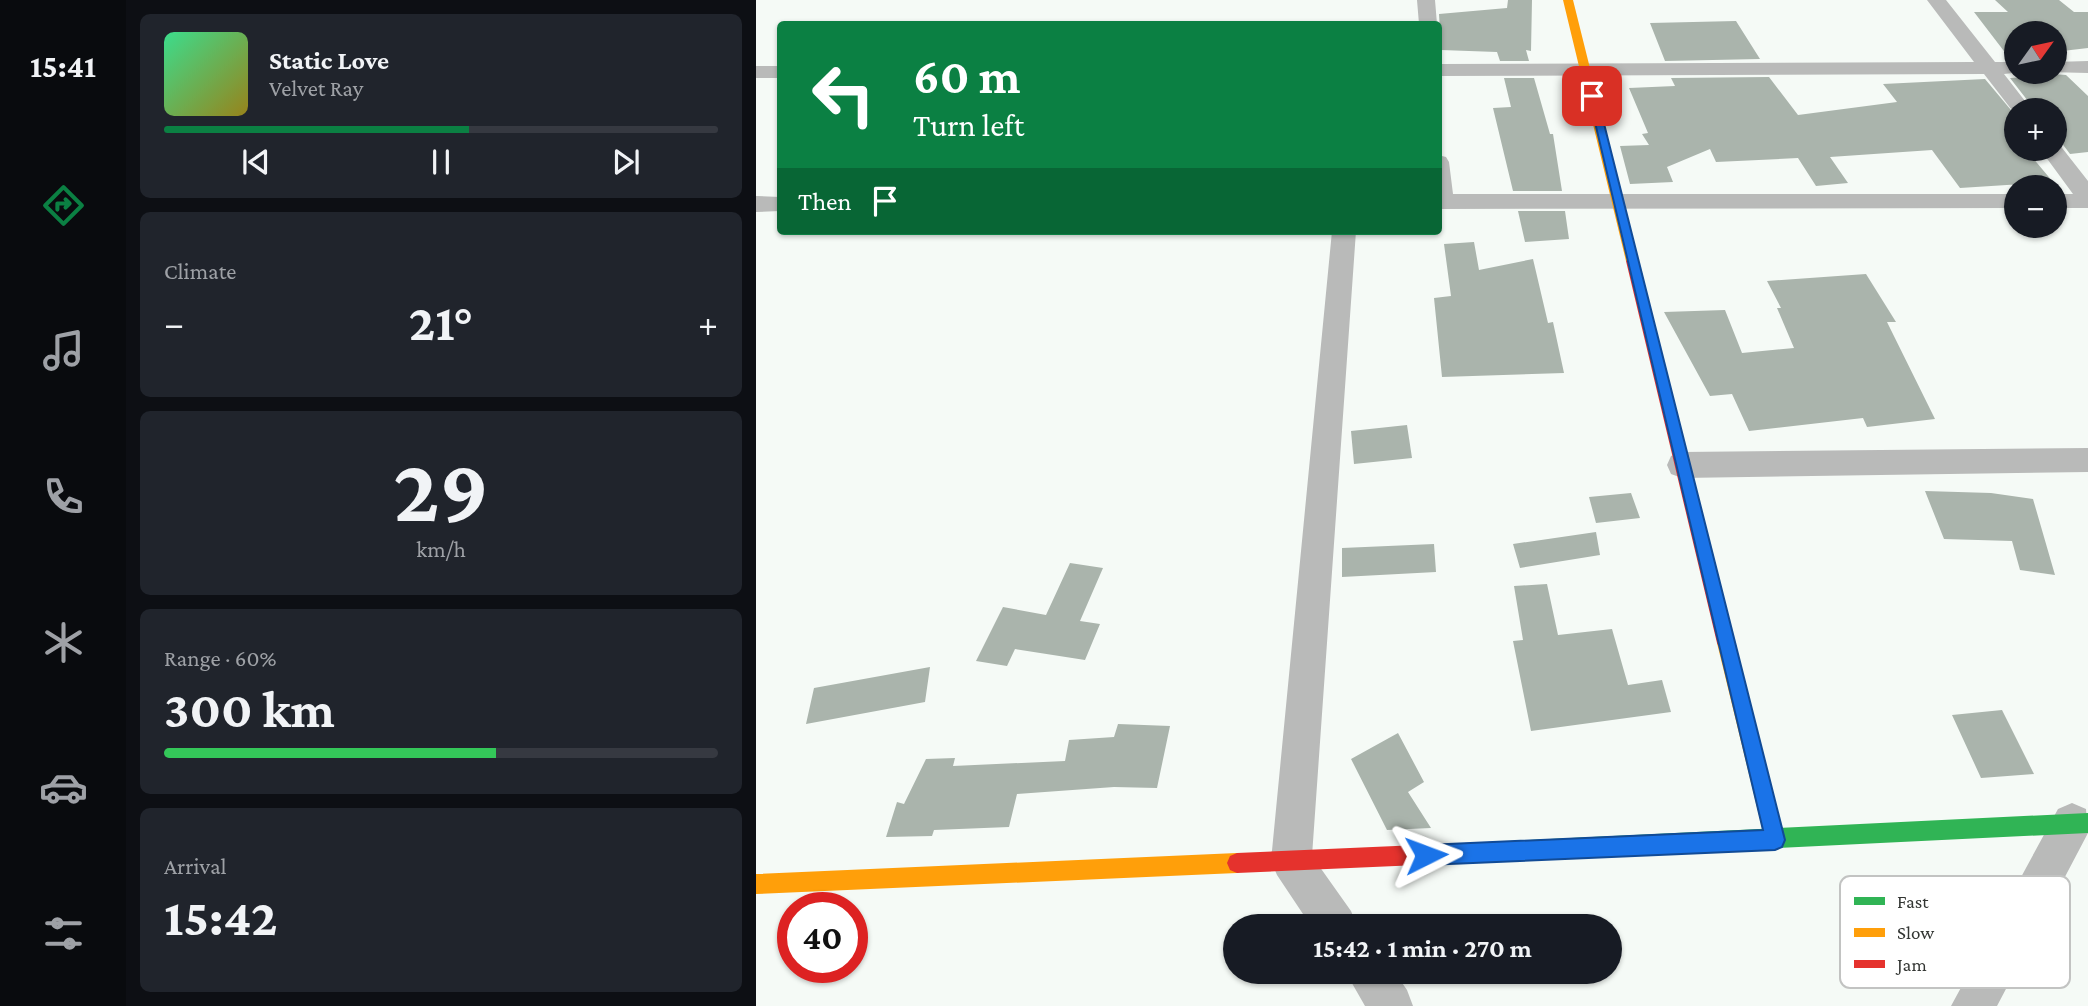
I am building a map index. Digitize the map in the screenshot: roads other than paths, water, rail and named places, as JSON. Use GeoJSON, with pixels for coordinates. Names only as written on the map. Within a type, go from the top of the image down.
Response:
{"type":"FeatureCollection","features":[{"type":"Feature","properties":{"kind":"street"},"geometry":{"type":"LineString","coordinates":[[1426,0],[1428,21]]}},
{"type":"Feature","properties":{"kind":"street"},"geometry":{"type":"LineString","coordinates":[[1568,0],[1775,840]]}},
{"type":"Feature","properties":{"kind":"street"},"geometry":{"type":"LineString","coordinates":[[1936,0],[2013,98]]}},
{"type":"Feature","properties":{"kind":"street"},"geometry":{"type":"LineString","coordinates":[[2067,68],[2088,67]]}},
{"type":"Feature","properties":{"kind":"street"},"geometry":{"type":"LineString","coordinates":[[1442,70],[2004,68]]}},
{"type":"Feature","properties":{"kind":"street"},"geometry":{"type":"LineString","coordinates":[[756,72],[777,72]]}},
{"type":"Feature","properties":{"kind":"street"},"geometry":{"type":"LineString","coordinates":[[2060,161],[2088,199]]}},
{"type":"Feature","properties":{"kind":"street"},"geometry":{"type":"LineString","coordinates":[[2067,200],[2088,199]]}},
{"type":"Feature","properties":{"kind":"street"},"geometry":{"type":"LineString","coordinates":[[1442,202],[2004,201]]}},
{"type":"Feature","properties":{"kind":"street"},"geometry":{"type":"LineString","coordinates":[[756,204],[777,204]]}},
{"type":"Feature","properties":{"kind":"street"},"geometry":{"type":"LineString","coordinates":[[1328,914],[1291,861],[1343,235]]}},
{"type":"Feature","properties":{"kind":"street"},"geometry":{"type":"LineString","coordinates":[[1682,465],[2088,460]]}},
{"type":"Feature","properties":{"kind":"street"},"geometry":{"type":"LineString","coordinates":[[756,884],[1775,840],[2080,823]]}},
{"type":"Feature","properties":{"kind":"street"},"geometry":{"type":"LineString","coordinates":[[2049,876],[2080,823]]}},
{"type":"Feature","properties":{"kind":"street"},"geometry":{"type":"LineString","coordinates":[[1376,984],[1391,1006]]}},
{"type":"Feature","properties":{"kind":"street"},"geometry":{"type":"LineString","coordinates":[[1973,1006],[1984,988]]}}]}
